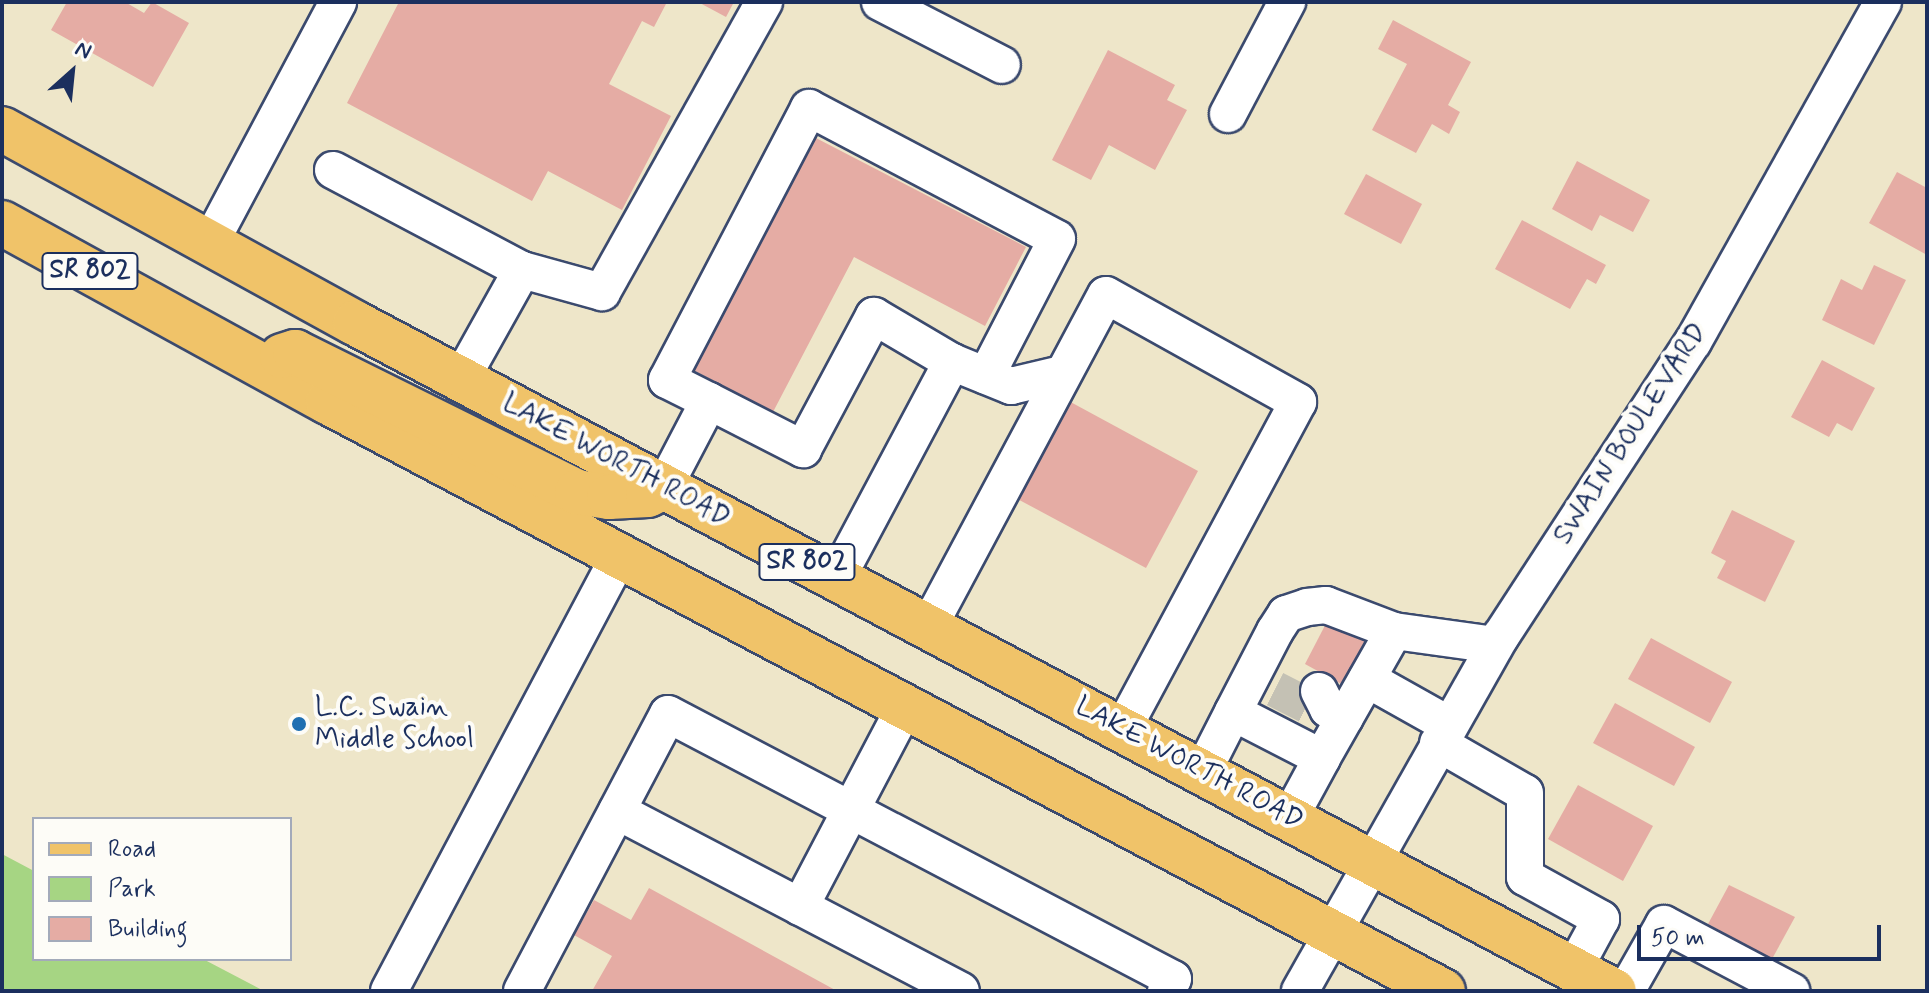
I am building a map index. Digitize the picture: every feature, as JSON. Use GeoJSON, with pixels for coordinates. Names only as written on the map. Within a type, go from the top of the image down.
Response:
{"type":"FeatureCollection","features":[{"type":"Feature","properties":{"kind":"main road","name":"LAKE WORTH ROAD"},"geometry":{"type":"LineString","coordinates":[[2,129],[461,379],[1614,991]]}},
{"type":"Feature","properties":{"kind":"main road","name":"SR 802"},"geometry":{"type":"LineString","coordinates":[[2,223],[619,556],[1443,991]]}},
{"type":"Feature","properties":{"kind":"main road"},"geometry":{"type":"LineString","coordinates":[[257,363],[295,352],[577,492],[609,497],[648,495],[664,487]]}},
{"type":"Feature","properties":{"kind":"street"},"geometry":{"type":"LineString","coordinates":[[210,243],[338,2]]}},
{"type":"Feature","properties":{"kind":"street"},"geometry":{"type":"LineString","coordinates":[[333,170],[522,270],[602,292],[764,2]]}},
{"type":"Feature","properties":{"kind":"street"},"geometry":{"type":"LineString","coordinates":[[880,2],[1002,65]]}},
{"type":"Feature","properties":{"kind":"street"},"geometry":{"type":"LineString","coordinates":[[1228,114],[1287,2]]}},
{"type":"Feature","properties":{"kind":"street","name":"SWAIN BOULEVARD"},"geometry":{"type":"LineString","coordinates":[[1300,991],[1371,860],[1495,645],[1693,342],[1883,2]]}},
{"type":"Feature","properties":{"kind":"street"},"geometry":{"type":"LineString","coordinates":[[986,376],[1057,239],[809,108],[667,380],[803,449],[874,316],[952,362],[986,376],[1011,386],[1062,374]]}},
{"type":"Feature","properties":{"kind":"street"},"geometry":{"type":"LineString","coordinates":[[461,379],[522,270]]}},
{"type":"Feature","properties":{"kind":"street"},"geometry":{"type":"LineString","coordinates":[[929,626],[1106,295],[1298,402],[1123,729]]}},
{"type":"Feature","properties":{"kind":"street"},"geometry":{"type":"LineString","coordinates":[[837,578],[952,362]]}},
{"type":"Feature","properties":{"kind":"street"},"geometry":{"type":"LineString","coordinates":[[664,487],[709,401]]}},
{"type":"Feature","properties":{"kind":"street"},"geometry":{"type":"LineString","coordinates":[[389,991],[619,556]]}},
{"type":"Feature","properties":{"kind":"street"},"geometry":{"type":"LineString","coordinates":[[1203,771],[1233,712],[1270,678],[1286,614],[1326,605],[1394,631],[1495,645]]}},
{"type":"Feature","properties":{"kind":"street"},"geometry":{"type":"LineString","coordinates":[[1290,817],[1322,758],[1326,706],[1367,679],[1394,631]]}},
{"type":"Feature","properties":{"kind":"street"},"geometry":{"type":"LineString","coordinates":[[1367,679],[1525,793],[1525,877],[1601,919],[1574,969]]}},
{"type":"Feature","properties":{"kind":"street"},"geometry":{"type":"LineString","coordinates":[[800,907],[905,707]]}},
{"type":"Feature","properties":{"kind":"street"},"geometry":{"type":"LineString","coordinates":[[1233,712],[1322,758]]}},
{"type":"Feature","properties":{"kind":"street"},"geometry":{"type":"LineString","coordinates":[[522,991],[668,714],[1173,979],[1166,991]]}},
{"type":"Feature","properties":{"kind":"street"},"geometry":{"type":"LineString","coordinates":[[617,811],[961,991]]}},
{"type":"Feature","properties":{"kind":"street"},"geometry":{"type":"LineString","coordinates":[[1626,991],[1664,924],[1791,991]]}},
{"type":"Feature","properties":{"kind":"green space"},"geometry":{"type":"Polygon","coordinates":[[[2,854],[32,870],[32,961],[207,961],[264,991],[2,991],[2,854]]]}},
{"type":"Feature","properties":{"kind":"building"},"geometry":{"type":"Polygon","coordinates":[[[67,2],[125,2],[144,13],[152,2],[189,23],[153,87],[51,30],[67,2]]]}},
{"type":"Feature","properties":{"kind":"building"},"geometry":{"type":"Polygon","coordinates":[[[399,2],[667,2],[654,27],[642,21],[609,84],[671,116],[622,210],[548,171],[532,201],[347,103],[399,2]]]}},
{"type":"Feature","properties":{"kind":"building"},"geometry":{"type":"Polygon","coordinates":[[[698,2],[734,2],[726,17],[698,2]]]}},
{"type":"Feature","properties":{"kind":"building"},"geometry":{"type":"Polygon","coordinates":[[[1393,20],[1471,62],[1448,105],[1460,112],[1449,134],[1432,124],[1416,153],[1372,130],[1407,64],[1378,49],[1393,20]]]}},
{"type":"Feature","properties":{"kind":"building"},"geometry":{"type":"Polygon","coordinates":[[[1108,50],[1175,85],[1167,100],[1187,110],[1155,170],[1109,145],[1091,180],[1052,160],[1108,50]]]}},
{"type":"Feature","properties":{"kind":"building"},"geometry":{"type":"Polygon","coordinates":[[[814,137],[1026,247],[985,326],[854,257],[773,412],[693,370],[814,137]]]}},
{"type":"Feature","properties":{"kind":"building"},"geometry":{"type":"Polygon","coordinates":[[[1577,161],[1650,200],[1633,232],[1600,215],[1592,231],[1552,209],[1577,161]]]}},
{"type":"Feature","properties":{"kind":"building"},"geometry":{"type":"Polygon","coordinates":[[[1897,172],[1927,188],[1927,255],[1869,223],[1897,172]]]}},
{"type":"Feature","properties":{"kind":"building"},"geometry":{"type":"Polygon","coordinates":[[[1366,174],[1422,204],[1401,244],[1344,214],[1366,174]]]}},
{"type":"Feature","properties":{"kind":"building"},"geometry":{"type":"Polygon","coordinates":[[[1522,220],[1606,265],[1596,284],[1587,279],[1570,309],[1495,269],[1522,220]]]}},
{"type":"Feature","properties":{"kind":"building"},"geometry":{"type":"Polygon","coordinates":[[[1874,265],[1906,280],[1874,345],[1822,320],[1841,279],[1862,290],[1874,265]]]}},
{"type":"Feature","properties":{"kind":"building"},"geometry":{"type":"Polygon","coordinates":[[[1822,360],[1875,388],[1852,431],[1837,423],[1829,437],[1791,417],[1822,360]]]}},
{"type":"Feature","properties":{"kind":"building"},"geometry":{"type":"Polygon","coordinates":[[[1065,399],[1198,471],[1146,568],[1012,496],[1065,399]]]}},
{"type":"Feature","properties":{"kind":"building"},"geometry":{"type":"Polygon","coordinates":[[[1732,510],[1795,541],[1765,602],[1717,578],[1726,561],[1711,553],[1732,510]]]}},
{"type":"Feature","properties":{"kind":"building"},"geometry":{"type":"Polygon","coordinates":[[[1333,610],[1374,633],[1345,686],[1305,664],[1333,610]]]}},
{"type":"Feature","properties":{"kind":"building"},"geometry":{"type":"Polygon","coordinates":[[[1651,638],[1732,682],[1710,723],[1628,679],[1651,638]]]}},
{"type":"Feature","properties":{"kind":"building"},"geometry":{"type":"Polygon","coordinates":[[[1615,703],[1695,747],[1674,786],[1593,743],[1615,703]]]}},
{"type":"Feature","properties":{"kind":"building"},"geometry":{"type":"Polygon","coordinates":[[[1578,785],[1653,826],[1623,881],[1548,839],[1578,785]]]}},
{"type":"Feature","properties":{"kind":"building"},"geometry":{"type":"Polygon","coordinates":[[[1729,885],[1795,917],[1772,959],[1708,924],[1729,885]]]}},
{"type":"Feature","properties":{"kind":"building"},"geometry":{"type":"Polygon","coordinates":[[[649,888],[837,991],[592,991],[612,956],[574,935],[594,900],[631,920],[649,888]]]}},
{"type":"Feature","properties":{"kind":"tunnel"},"geometry":{"type":"LineString","coordinates":[[1275,689],[1310,707]]}},
{"type":"Feature","properties":{"kind":"place","name":"L.C. Swain Middle School"},"geometry":{"type":"Point","coordinates":[299,724]}}]}
